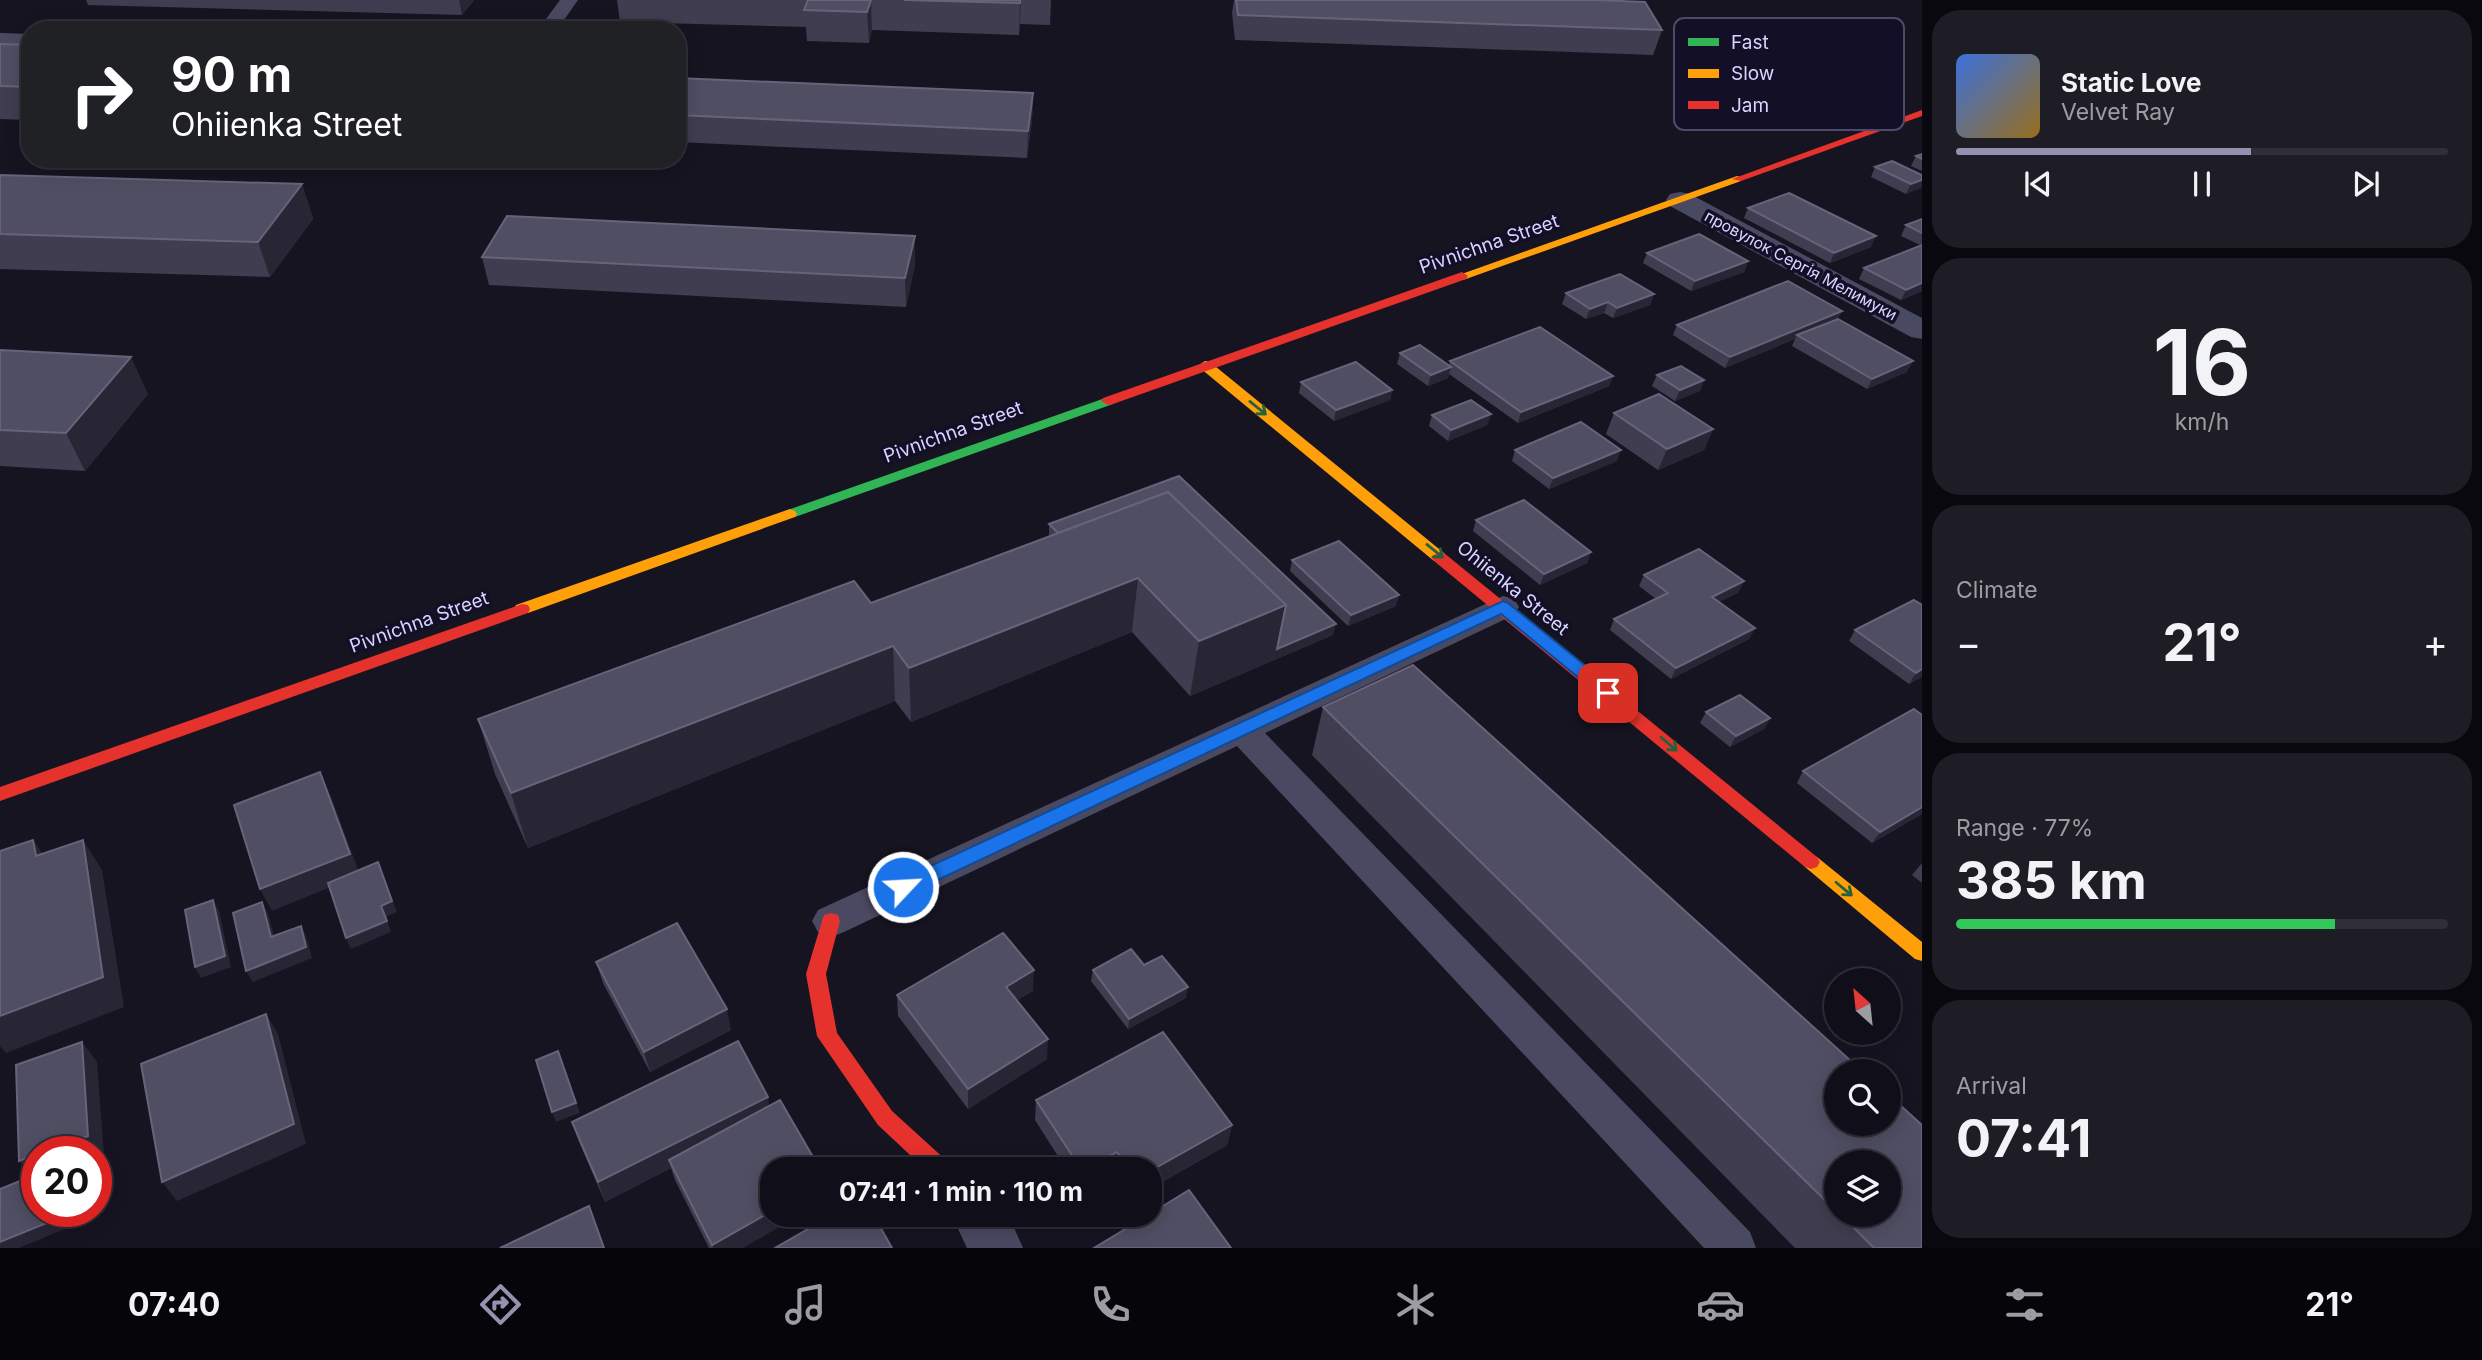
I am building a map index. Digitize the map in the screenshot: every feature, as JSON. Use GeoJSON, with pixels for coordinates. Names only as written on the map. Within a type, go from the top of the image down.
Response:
{"type":"FeatureCollection","features":[{"type":"Feature","properties":{"kind":"main road","name":"Pivnichna Street"},"geometry":{"type":"LineString","coordinates":[[1904,119],[1922,113]]}},
{"type":"Feature","properties":{"kind":"main road","name":"Pivnichna Street"},"geometry":{"type":"LineString","coordinates":[[0,794],[1875,130]]}},
{"type":"Feature","properties":{"kind":"main road","name":"Ohiienka Street"},"geometry":{"type":"LineString","coordinates":[[1205,365],[1922,953]]}},
{"type":"Feature","properties":{"kind":"main road"},"geometry":{"type":"LineString","coordinates":[[831,921],[816,974],[827,1036],[885,1118],[927,1157]]}},
{"type":"Feature","properties":{"kind":"street","name":"провулок Сергія Мелимуки"},"geometry":{"type":"LineString","coordinates":[[1680,200],[1922,330]]}},
{"type":"Feature","properties":{"kind":"street"},"geometry":{"type":"LineString","coordinates":[[985,1227],[996,1248]]}},
{"type":"Feature","properties":{"kind":"lane"},"geometry":{"type":"LineString","coordinates":[[554,21],[569,0]]}},
{"type":"Feature","properties":{"kind":"lane"},"geometry":{"type":"LineString","coordinates":[[0,39],[21,40]]}},
{"type":"Feature","properties":{"kind":"lane"},"geometry":{"type":"LineString","coordinates":[[831,921],[1503,607]]}},
{"type":"Feature","properties":{"kind":"lane"},"geometry":{"type":"LineString","coordinates":[[1241,729],[1734,1248]]}},
{"type":"Feature","properties":{"kind":"building"},"geometry":{"type":"Polygon","coordinates":[[[808,0],[871,0],[867,12],[804,10],[808,0]]]}},
{"type":"Feature","properties":{"kind":"building"},"geometry":{"type":"Polygon","coordinates":[[[904,0],[1020,0],[1020,3],[904,0]]]}},
{"type":"Feature","properties":{"kind":"building"},"geometry":{"type":"Polygon","coordinates":[[[1236,0],[1645,2],[1662,30],[1238,15],[1236,0]]]}},
{"type":"Feature","properties":{"kind":"building"},"geometry":{"type":"Polygon","coordinates":[[[0,44],[21,45],[21,87],[0,86],[0,44]]]}},
{"type":"Feature","properties":{"kind":"building"},"geometry":{"type":"Polygon","coordinates":[[[686,78],[1033,93],[1028,131],[686,115],[686,78]]]}},
{"type":"Feature","properties":{"kind":"building"},"geometry":{"type":"Polygon","coordinates":[[[1892,161],[1922,175],[1922,180],[1911,184],[1875,167],[1892,161]]]}},
{"type":"Feature","properties":{"kind":"building"},"geometry":{"type":"Polygon","coordinates":[[[0,175],[302,184],[258,242],[0,234],[0,175]]]}},
{"type":"Feature","properties":{"kind":"building"},"geometry":{"type":"Polygon","coordinates":[[[1789,193],[1876,236],[1834,253],[1748,208],[1789,193]]]}},
{"type":"Feature","properties":{"kind":"building"},"geometry":{"type":"Polygon","coordinates":[[[507,216],[915,236],[905,278],[482,257],[507,216]]]}},
{"type":"Feature","properties":{"kind":"building"},"geometry":{"type":"Polygon","coordinates":[[[1922,219],[1922,233],[1906,225],[1922,219]]]}},
{"type":"Feature","properties":{"kind":"building"},"geometry":{"type":"Polygon","coordinates":[[[1699,234],[1748,261],[1695,281],[1647,253],[1699,234]]]}},
{"type":"Feature","properties":{"kind":"building"},"geometry":{"type":"Polygon","coordinates":[[[1922,245],[1922,283],[1906,290],[1864,268],[1922,245]]]}},
{"type":"Feature","properties":{"kind":"building"},"geometry":{"type":"Polygon","coordinates":[[[1620,274],[1654,294],[1617,308],[1608,302],[1590,309],[1566,293],[1620,274]]]}},
{"type":"Feature","properties":{"kind":"building"},"geometry":{"type":"Polygon","coordinates":[[[1788,281],[1842,311],[1730,357],[1677,325],[1788,281]]]}},
{"type":"Feature","properties":{"kind":"building"},"geometry":{"type":"Polygon","coordinates":[[[1838,319],[1913,361],[1872,379],[1797,335],[1838,319]]]}},
{"type":"Feature","properties":{"kind":"building"},"geometry":{"type":"Polygon","coordinates":[[[1540,327],[1613,376],[1521,412],[1450,361],[1540,327]]]}},
{"type":"Feature","properties":{"kind":"building"},"geometry":{"type":"Polygon","coordinates":[[[1420,345],[1451,367],[1431,375],[1400,353],[1420,345]]]}},
{"type":"Feature","properties":{"kind":"building"},"geometry":{"type":"Polygon","coordinates":[[[0,350],[131,357],[66,433],[0,430],[0,350]]]}},
{"type":"Feature","properties":{"kind":"building"},"geometry":{"type":"Polygon","coordinates":[[[1356,362],[1392,390],[1336,410],[1301,382],[1356,362]]]}},
{"type":"Feature","properties":{"kind":"building"},"geometry":{"type":"Polygon","coordinates":[[[1681,366],[1704,380],[1680,390],[1657,375],[1681,366]]]}},
{"type":"Feature","properties":{"kind":"building"},"geometry":{"type":"Polygon","coordinates":[[[1659,394],[1713,429],[1667,449],[1614,413],[1659,394]]]}},
{"type":"Feature","properties":{"kind":"building"},"geometry":{"type":"Polygon","coordinates":[[[1471,400],[1491,414],[1451,430],[1432,415],[1471,400]]]}},
{"type":"Feature","properties":{"kind":"building"},"geometry":{"type":"Polygon","coordinates":[[[1581,422],[1621,450],[1553,478],[1515,450],[1581,422]]]}},
{"type":"Feature","properties":{"kind":"building"},"geometry":{"type":"Polygon","coordinates":[[[1179,476],[1336,624],[1277,649],[1286,605],[1168,492],[1058,533],[1049,524],[1179,476]]]}},
{"type":"Feature","properties":{"kind":"building"},"geometry":{"type":"Polygon","coordinates":[[[1168,492],[1286,605],[1199,641],[1138,578],[909,668],[893,646],[511,793],[478,719],[854,581],[871,603],[1168,492]]]}},
{"type":"Feature","properties":{"kind":"building"},"geometry":{"type":"Polygon","coordinates":[[[1524,500],[1591,552],[1544,574],[1476,520],[1524,500]]]}},
{"type":"Feature","properties":{"kind":"building"},"geometry":{"type":"Polygon","coordinates":[[[1339,541],[1399,595],[1351,615],[1292,560],[1339,541]]]}},
{"type":"Feature","properties":{"kind":"building"},"geometry":{"type":"Polygon","coordinates":[[[1699,549],[1744,581],[1712,597],[1755,628],[1676,668],[1614,619],[1668,593],[1644,575],[1699,549]]]}},
{"type":"Feature","properties":{"kind":"building"},"geometry":{"type":"Polygon","coordinates":[[[1914,600],[1922,605],[1922,669],[1916,673],[1855,630],[1914,600]]]}},
{"type":"Feature","properties":{"kind":"building"},"geometry":{"type":"Polygon","coordinates":[[[1413,665],[1824,1037],[1824,1045],[1833,1045],[1849,1059],[1824,1059],[1824,1136],[1901,1136],[1901,1106],[1922,1125],[1922,1248],[1874,1248],[1853,1227],[1901,1227],[1901,1150],[1824,1150],[1824,1199],[1323,707],[1413,665]]]}},
{"type":"Feature","properties":{"kind":"building"},"geometry":{"type":"Polygon","coordinates":[[[1740,695],[1770,718],[1736,736],[1706,712],[1740,695]]]}},
{"type":"Feature","properties":{"kind":"building"},"geometry":{"type":"Polygon","coordinates":[[[1914,709],[1922,715],[1922,807],[1880,832],[1803,771],[1914,709]]]}},
{"type":"Feature","properties":{"kind":"building"},"geometry":{"type":"Polygon","coordinates":[[[320,772],[350,854],[260,889],[234,805],[320,772]]]}},
{"type":"Feature","properties":{"kind":"building"},"geometry":{"type":"Polygon","coordinates":[[[33,840],[36,856],[83,840],[103,977],[0,1016],[0,851],[33,840]]]}},
{"type":"Feature","properties":{"kind":"building"},"geometry":{"type":"Polygon","coordinates":[[[378,862],[392,901],[381,906],[387,921],[346,938],[328,883],[378,862]]]}},
{"type":"Feature","properties":{"kind":"building"},"geometry":{"type":"Polygon","coordinates":[[[213,900],[225,956],[195,967],[185,910],[213,900]]]}},
{"type":"Feature","properties":{"kind":"building"},"geometry":{"type":"Polygon","coordinates":[[[262,902],[271,937],[301,926],[306,947],[246,971],[233,913],[262,902]]]}},
{"type":"Feature","properties":{"kind":"building"},"geometry":{"type":"Polygon","coordinates":[[[677,923],[727,1009],[644,1052],[596,962],[677,923]]]}},
{"type":"Feature","properties":{"kind":"building"},"geometry":{"type":"Polygon","coordinates":[[[1003,933],[1034,970],[1006,987],[1048,1039],[968,1089],[897,995],[1003,933]]]}},
{"type":"Feature","properties":{"kind":"building"},"geometry":{"type":"Polygon","coordinates":[[[1131,949],[1144,965],[1162,956],[1188,987],[1129,1019],[1093,970],[1131,949]]]}},
{"type":"Feature","properties":{"kind":"building"},"geometry":{"type":"Polygon","coordinates":[[[266,1014],[294,1124],[162,1182],[141,1064],[266,1014]]]}},
{"type":"Feature","properties":{"kind":"building"},"geometry":{"type":"Polygon","coordinates":[[[1163,1032],[1232,1125],[1162,1164],[1162,1157],[1121,1157],[1117,1152],[1108,1157],[1073,1157],[1036,1100],[1163,1032]]]}},
{"type":"Feature","properties":{"kind":"building"},"geometry":{"type":"Polygon","coordinates":[[[738,1041],[768,1097],[598,1182],[572,1122],[738,1041]]]}},
{"type":"Feature","properties":{"kind":"building"},"geometry":{"type":"Polygon","coordinates":[[[82,1042],[88,1136],[21,1136],[19,1161],[16,1065],[82,1042]]]}},
{"type":"Feature","properties":{"kind":"building"},"geometry":{"type":"Polygon","coordinates":[[[558,1051],[576,1103],[552,1112],[536,1060],[558,1051]]]}},
{"type":"Feature","properties":{"kind":"building"},"geometry":{"type":"Polygon","coordinates":[[[780,1100],[813,1157],[760,1157],[760,1218],[712,1245],[669,1160],[780,1100]]]}},
{"type":"Feature","properties":{"kind":"building"},"geometry":{"type":"Polygon","coordinates":[[[21,1180],[21,1227],[37,1227],[0,1242],[0,1189],[21,1180]]]}},
{"type":"Feature","properties":{"kind":"building"},"geometry":{"type":"Polygon","coordinates":[[[1189,1190],[1231,1248],[1094,1248],[1129,1227],[1162,1227],[1162,1207],[1189,1190]]]}},
{"type":"Feature","properties":{"kind":"building"},"geometry":{"type":"Polygon","coordinates":[[[589,1206],[604,1248],[500,1248],[589,1206]]]}},
{"type":"Feature","properties":{"kind":"building"},"geometry":{"type":"Polygon","coordinates":[[[811,1227],[880,1227],[892,1248],[775,1248],[811,1227]]]}},
{"type":"Feature","properties":{"kind":"traffic: fast"},"geometry":{"type":"LineString","coordinates":[[790,514],[1108,401]]}},
{"type":"Feature","properties":{"kind":"traffic: slow"},"geometry":{"type":"LineString","coordinates":[[1462,276],[1737,179]]}},
{"type":"Feature","properties":{"kind":"traffic: slow"},"geometry":{"type":"LineString","coordinates":[[1205,365],[1439,557]]}},
{"type":"Feature","properties":{"kind":"traffic: slow"},"geometry":{"type":"LineString","coordinates":[[522,609],[790,514]]}},
{"type":"Feature","properties":{"kind":"traffic: slow"},"geometry":{"type":"LineString","coordinates":[[1811,862],[1922,953]]}},
{"type":"Feature","properties":{"kind":"traffic: jam"},"geometry":{"type":"LineString","coordinates":[[1904,119],[1922,113]]}},
{"type":"Feature","properties":{"kind":"traffic: jam"},"geometry":{"type":"LineString","coordinates":[[1737,179],[1874,130]]}},
{"type":"Feature","properties":{"kind":"traffic: jam"},"geometry":{"type":"LineString","coordinates":[[1108,401],[1462,276]]}},
{"type":"Feature","properties":{"kind":"traffic: jam"},"geometry":{"type":"LineString","coordinates":[[1439,557],[1811,862]]}},
{"type":"Feature","properties":{"kind":"traffic: jam"},"geometry":{"type":"LineString","coordinates":[[0,794],[522,609]]}},
{"type":"Feature","properties":{"kind":"traffic: jam"},"geometry":{"type":"LineString","coordinates":[[831,921],[816,974],[827,1036],[885,1118],[927,1157]]}},
{"type":"Feature","properties":{"kind":"route"},"geometry":{"type":"LineString","coordinates":[[903,887],[1503,607],[1608,693]]}}]}
